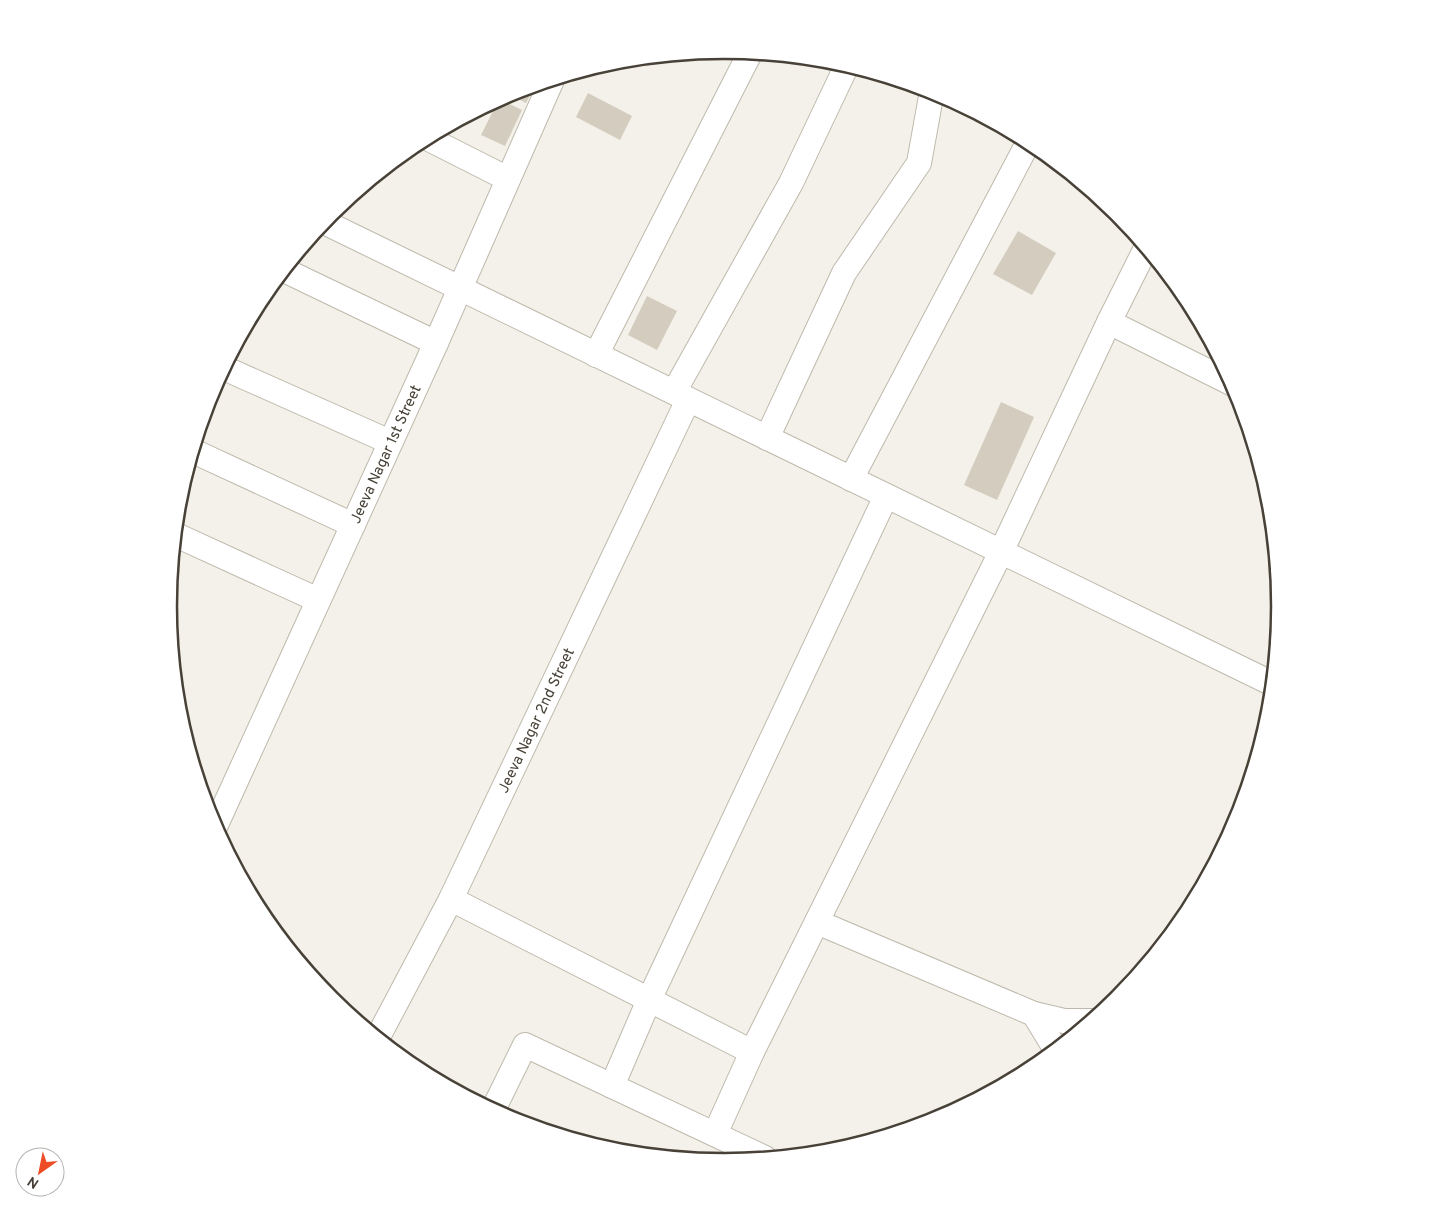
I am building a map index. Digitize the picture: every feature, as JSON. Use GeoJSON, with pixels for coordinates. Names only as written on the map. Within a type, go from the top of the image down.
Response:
{"type":"FeatureCollection","features":[{"type":"Feature","properties":{"kind":"street"},"geometry":{"type":"LineString","coordinates":[[596,355],[746,60]]}},
{"type":"Feature","properties":{"kind":"street","name":"Jeeva Nagar 2nd Street"},"geometry":{"type":"LineString","coordinates":[[381,1031],[451,898],[681,396],[791,182],[844,72]]}},
{"type":"Feature","properties":{"kind":"street","name":"Jeeva Nagar 1st Street"},"geometry":{"type":"LineString","coordinates":[[220,816],[436,343],[548,88]]}},
{"type":"Feature","properties":{"kind":"street"},"geometry":{"type":"LineString","coordinates":[[767,438],[844,274],[919,163],[931,99]]}},
{"type":"Feature","properties":{"kind":"street"},"geometry":{"type":"LineString","coordinates":[[435,142],[508,179]]}},
{"type":"Feature","properties":{"kind":"street"},"geometry":{"type":"LineString","coordinates":[[850,479],[1025,149]]}},
{"type":"Feature","properties":{"kind":"street"},"geometry":{"type":"LineString","coordinates":[[332,226],[1266,681]]}},
{"type":"Feature","properties":{"kind":"street"},"geometry":{"type":"LineString","coordinates":[[715,1134],[752,1052],[1001,552],[1143,254]]}},
{"type":"Feature","properties":{"kind":"street"},"geometry":{"type":"LineString","coordinates":[[290,273],[436,343]]}},
{"type":"Feature","properties":{"kind":"street"},"geometry":{"type":"LineString","coordinates":[[1109,322],[1221,378]]}},
{"type":"Feature","properties":{"kind":"street"},"geometry":{"type":"LineString","coordinates":[[231,371],[390,442]]}},
{"type":"Feature","properties":{"kind":"street"},"geometry":{"type":"LineString","coordinates":[[199,454],[353,525]]}},
{"type":"Feature","properties":{"kind":"street"},"geometry":{"type":"LineString","coordinates":[[612,1086],[649,1000],[886,496]]}},
{"type":"Feature","properties":{"kind":"street"},"geometry":{"type":"LineString","coordinates":[[182,538],[318,600]]}},
{"type":"Feature","properties":{"kind":"street"},"geometry":{"type":"LineString","coordinates":[[451,898],[752,1052]]}},
{"type":"Feature","properties":{"kind":"street"},"geometry":{"type":"LineString","coordinates":[[816,922],[1034,1014],[1064,1021],[1081,1020]]}},
{"type":"Feature","properties":{"kind":"street"},"geometry":{"type":"LineString","coordinates":[[1034,1014],[1052,1044]]}},
{"type":"Feature","properties":{"kind":"street"},"geometry":{"type":"LineString","coordinates":[[496,1103],[524,1045],[753,1152]]}},
{"type":"Feature","properties":{"kind":"building"},"geometry":{"type":"Polygon","coordinates":[[[588,93],[632,116],[620,140],[576,117],[588,93]]]}},
{"type":"Feature","properties":{"kind":"building"},"geometry":{"type":"Polygon","coordinates":[[[530,95],[526,103],[518,99],[530,95]]]}},
{"type":"Feature","properties":{"kind":"building"},"geometry":{"type":"Polygon","coordinates":[[[508,103],[522,110],[505,146],[481,135],[494,110],[508,103]]]}},
{"type":"Feature","properties":{"kind":"building"},"geometry":{"type":"Polygon","coordinates":[[[1018,231],[1056,253],[1032,295],[993,274],[1018,231]]]}},
{"type":"Feature","properties":{"kind":"building"},"geometry":{"type":"Polygon","coordinates":[[[647,296],[677,311],[657,350],[628,335],[647,296]]]}},
{"type":"Feature","properties":{"kind":"building"},"geometry":{"type":"Polygon","coordinates":[[[1001,402],[1034,417],[997,500],[964,485],[1001,402]]]}}]}
